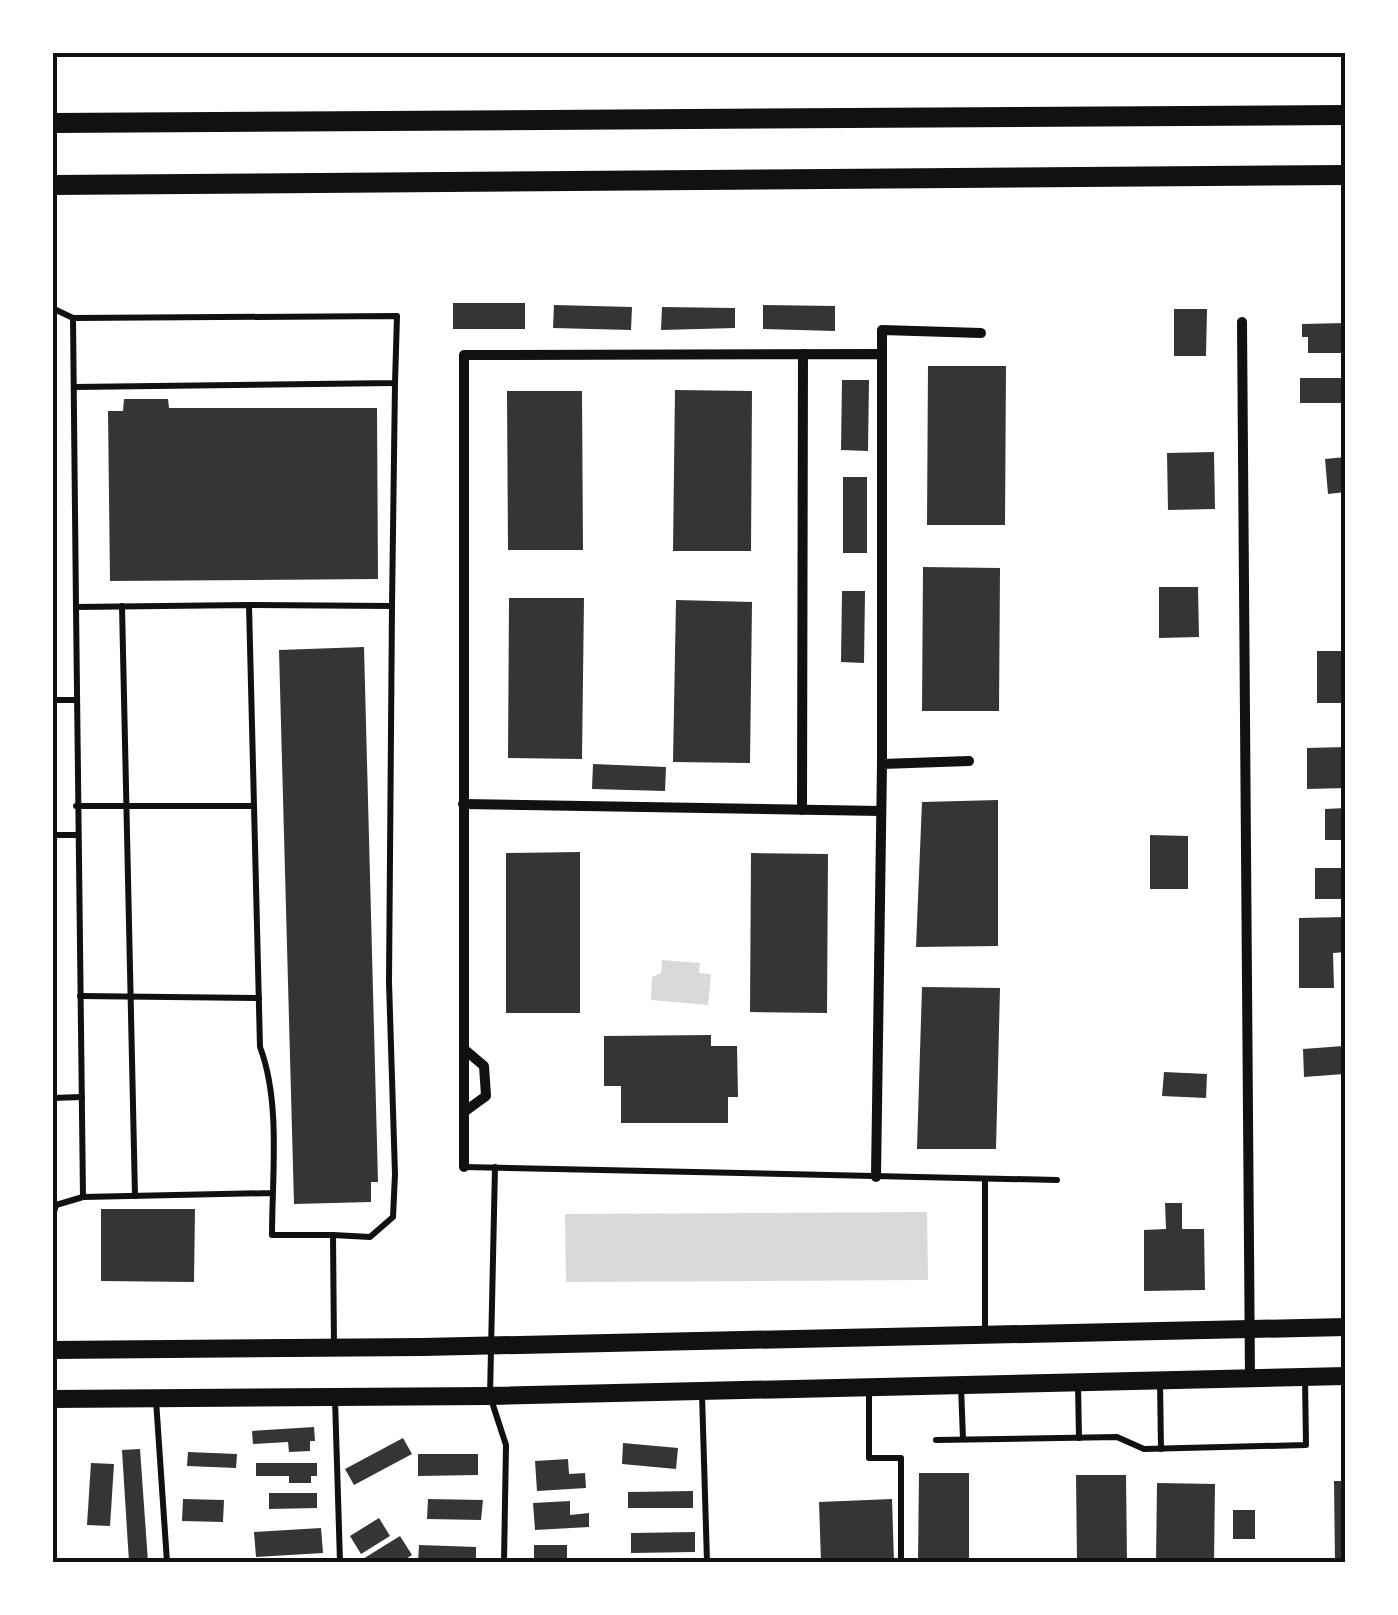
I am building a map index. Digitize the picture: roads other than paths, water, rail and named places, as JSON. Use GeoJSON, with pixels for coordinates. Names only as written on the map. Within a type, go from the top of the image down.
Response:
{"type":"FeatureCollection","features":[{"type":"Feature","properties":{"kind":"highway"},"geometry":{"type":"LineString","coordinates":[[52,123],[1346,115]]}},
{"type":"Feature","properties":{"kind":"highway"},"geometry":{"type":"LineString","coordinates":[[52,185],[1346,176]]}},
{"type":"Feature","properties":{"kind":"main road"},"geometry":{"type":"LineString","coordinates":[[52,1350],[490,1346],[1346,1327]]}},
{"type":"Feature","properties":{"kind":"main road"},"geometry":{"type":"LineString","coordinates":[[52,1400],[490,1396],[1346,1376]]}},
{"type":"Feature","properties":{"kind":"street"},"geometry":{"type":"LineString","coordinates":[[1242,322],[1250,1379]]}},
{"type":"Feature","properties":{"kind":"street"},"geometry":{"type":"LineString","coordinates":[[876,1177],[882,811],[882,330],[981,333]]}},
{"type":"Feature","properties":{"kind":"street"},"geometry":{"type":"LineString","coordinates":[[802,810],[803,354]]}},
{"type":"Feature","properties":{"kind":"street"},"geometry":{"type":"LineString","coordinates":[[464,1168],[464,355],[882,354]]}},
{"type":"Feature","properties":{"kind":"street"},"geometry":{"type":"LineString","coordinates":[[882,764],[969,761]]}},
{"type":"Feature","properties":{"kind":"street"},"geometry":{"type":"LineString","coordinates":[[463,804],[882,811]]}},
{"type":"Feature","properties":{"kind":"street"},"geometry":{"type":"LineString","coordinates":[[464,1049],[484,1066],[486,1096],[464,1112]]}},
{"type":"Feature","properties":{"kind":"lane"},"geometry":{"type":"LineString","coordinates":[[52,308],[73,318],[397,316],[389,982],[395,1174],[393,1217],[370,1236],[272,1236],[271,1075],[260,1047],[249,605]]}},
{"type":"Feature","properties":{"kind":"lane"},"geometry":{"type":"LineString","coordinates":[[73,318],[83,1197]]}},
{"type":"Feature","properties":{"kind":"lane"},"geometry":{"type":"LineString","coordinates":[[74,387],[396,383]]}},
{"type":"Feature","properties":{"kind":"lane"},"geometry":{"type":"LineString","coordinates":[[122,606],[135,1196]]}},
{"type":"Feature","properties":{"kind":"lane"},"geometry":{"type":"LineString","coordinates":[[76,607],[392,606]]}},
{"type":"Feature","properties":{"kind":"lane"},"geometry":{"type":"LineString","coordinates":[[52,700],[75,700]]}},
{"type":"Feature","properties":{"kind":"lane"},"geometry":{"type":"LineString","coordinates":[[76,806],[254,806]]}},
{"type":"Feature","properties":{"kind":"lane"},"geometry":{"type":"LineString","coordinates":[[52,835],[77,835]]}},
{"type":"Feature","properties":{"kind":"lane"},"geometry":{"type":"LineString","coordinates":[[80,996],[259,998]]}},
{"type":"Feature","properties":{"kind":"lane"},"geometry":{"type":"LineString","coordinates":[[52,1098],[82,1097]]}},
{"type":"Feature","properties":{"kind":"lane"},"geometry":{"type":"LineString","coordinates":[[464,1168],[1058,1180]]}},
{"type":"Feature","properties":{"kind":"lane"},"geometry":{"type":"LineString","coordinates":[[495,1168],[490,1396],[506,1446],[504,1562]]}},
{"type":"Feature","properties":{"kind":"lane"},"geometry":{"type":"LineString","coordinates":[[985,1179],[985,1335]]}},
{"type":"Feature","properties":{"kind":"lane"},"geometry":{"type":"LineString","coordinates":[[52,1219],[56,1205],[83,1197],[272,1193]]}},
{"type":"Feature","properties":{"kind":"lane"},"geometry":{"type":"LineString","coordinates":[[333,1236],[334,1348]]}},
{"type":"Feature","properties":{"kind":"lane"},"geometry":{"type":"LineString","coordinates":[[936,1440],[1117,1437],[1144,1449],[1306,1446],[1305,1376]]}},
{"type":"Feature","properties":{"kind":"lane"},"geometry":{"type":"LineString","coordinates":[[1160,1380],[1161,1448]]}},
{"type":"Feature","properties":{"kind":"lane"},"geometry":{"type":"LineString","coordinates":[[1078,1382],[1079,1438]]}},
{"type":"Feature","properties":{"kind":"lane"},"geometry":{"type":"LineString","coordinates":[[961,1385],[963,1439]]}},
{"type":"Feature","properties":{"kind":"lane"},"geometry":{"type":"LineString","coordinates":[[868,1387],[869,1458],[900,1458],[900,1562]]}},
{"type":"Feature","properties":{"kind":"lane"},"geometry":{"type":"LineString","coordinates":[[702,1391],[707,1562]]}},
{"type":"Feature","properties":{"kind":"lane"},"geometry":{"type":"LineString","coordinates":[[336,1397],[340,1562]]}},
{"type":"Feature","properties":{"kind":"lane"},"geometry":{"type":"LineString","coordinates":[[156,1398],[167,1562]]}}]}
